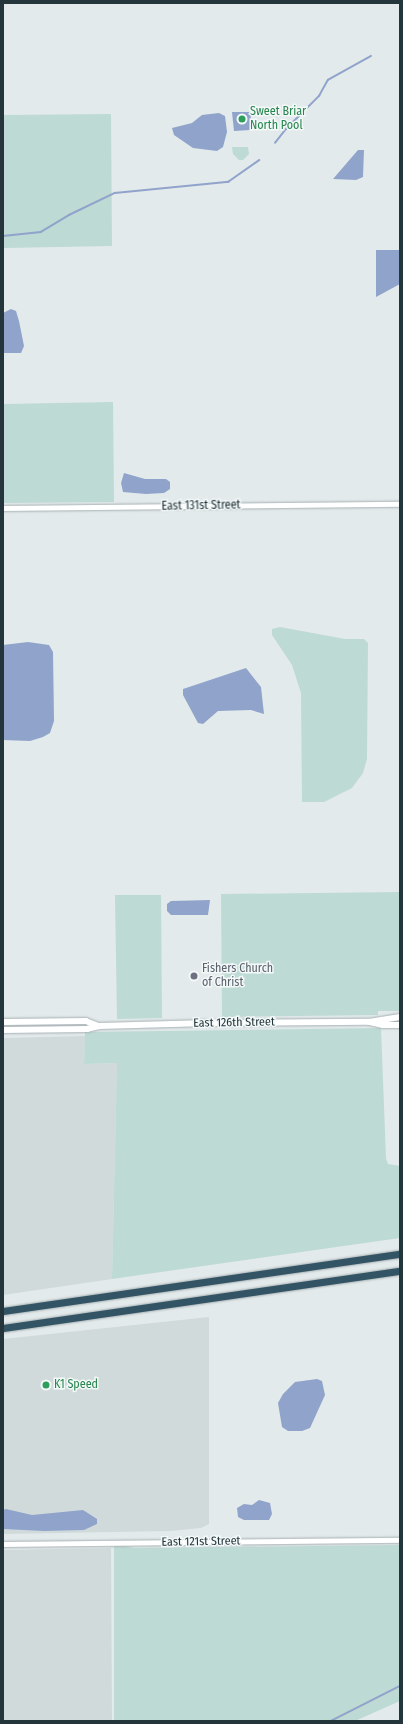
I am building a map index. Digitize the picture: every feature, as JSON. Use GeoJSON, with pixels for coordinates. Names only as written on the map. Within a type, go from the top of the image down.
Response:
{"type":"FeatureCollection","features":[{"type":"Feature","properties":{"kind":"highway"},"geometry":{"type":"LineString","coordinates":[[3,1311],[400,1254]]}},
{"type":"Feature","properties":{"kind":"highway"},"geometry":{"type":"LineString","coordinates":[[3,1328],[400,1271]]}},
{"type":"Feature","properties":{"kind":"main road","name":"East 126th Street"},"geometry":{"type":"LineString","coordinates":[[3,1030],[87,1029],[99,1026],[369,1022],[400,1017]]}},
{"type":"Feature","properties":{"kind":"main road","name":"East 126th Street"},"geometry":{"type":"LineString","coordinates":[[3,1022],[86,1021],[99,1026]]}},
{"type":"Feature","properties":{"kind":"main road","name":"East 126th Street"},"geometry":{"type":"LineString","coordinates":[[369,1022],[383,1025],[400,1025]]}},
{"type":"Feature","properties":{"kind":"street","name":"East 131st Street"},"geometry":{"type":"LineString","coordinates":[[3,508],[400,504]]}},
{"type":"Feature","properties":{"kind":"street","name":"East 121st Street"},"geometry":{"type":"LineString","coordinates":[[3,1544],[400,1540]]}},
{"type":"Feature","properties":{"kind":"shaded area"},"geometry":{"type":"Polygon","coordinates":[[[85,1036],[84,1064],[117,1063],[112,1279],[3,1295],[3,1038],[85,1036]]]}},
{"type":"Feature","properties":{"kind":"shaded area"},"geometry":{"type":"Polygon","coordinates":[[[209,1317],[209,1524],[201,1528],[171,1531],[3,1534],[3,1339],[209,1317]]]}},
{"type":"Feature","properties":{"kind":"shaded area"},"geometry":{"type":"Polygon","coordinates":[[[111,1548],[112,1721],[3,1721],[3,1550],[111,1548]]]}},
{"type":"Feature","properties":{"kind":"green space"},"geometry":{"type":"Polygon","coordinates":[[[111,114],[112,246],[3,248],[3,115],[111,114]]]}},
{"type":"Feature","properties":{"kind":"green space"},"geometry":{"type":"Polygon","coordinates":[[[232,147],[248,147],[249,154],[243,160],[239,160],[233,154],[232,147]]]}},
{"type":"Feature","properties":{"kind":"green space"},"geometry":{"type":"Polygon","coordinates":[[[113,402],[114,502],[3,503],[3,404],[113,402]]]}},
{"type":"Feature","properties":{"kind":"green space"},"geometry":{"type":"Polygon","coordinates":[[[280,627],[345,639],[364,639],[368,643],[367,759],[363,773],[352,788],[324,802],[302,802],[301,693],[292,665],[272,635],[272,629],[280,627]]]}},
{"type":"Feature","properties":{"kind":"green space"},"geometry":{"type":"Polygon","coordinates":[[[400,892],[400,1011],[378,1011],[378,1015],[222,1017],[221,894],[400,892]]]}},
{"type":"Feature","properties":{"kind":"green space"},"geometry":{"type":"Polygon","coordinates":[[[115,895],[161,895],[162,1018],[117,1019],[115,895]]]}},
{"type":"Feature","properties":{"kind":"green space"},"geometry":{"type":"Polygon","coordinates":[[[381,1028],[386,1158],[388,1164],[400,1166],[400,1238],[112,1279],[117,1063],[84,1064],[85,1032],[381,1028]]]}},
{"type":"Feature","properties":{"kind":"green space"},"geometry":{"type":"Polygon","coordinates":[[[120,1545],[134,1548],[400,1545],[400,1701],[355,1721],[114,1721],[114,1546],[120,1545]]]}},
{"type":"Feature","properties":{"kind":"water","name":"Sweet Briar North Pool"},"geometry":{"type":"Polygon","coordinates":[[[232,112],[251,112],[250,130],[234,131],[232,112]]]}},
{"type":"Feature","properties":{"kind":"water"},"geometry":{"type":"Polygon","coordinates":[[[219,113],[225,116],[227,132],[223,147],[217,151],[193,148],[174,135],[172,128],[192,123],[202,115],[219,113]]]}},
{"type":"Feature","properties":{"kind":"water"},"geometry":{"type":"Polygon","coordinates":[[[358,150],[364,150],[363,177],[356,180],[333,179],[358,150]]]}},
{"type":"Feature","properties":{"kind":"water"},"geometry":{"type":"Polygon","coordinates":[[[376,250],[400,250],[400,284],[376,297],[376,250]]]}},
{"type":"Feature","properties":{"kind":"water"},"geometry":{"type":"Polygon","coordinates":[[[11,309],[16,311],[19,321],[24,346],[21,353],[3,353],[3,313],[11,309]]]}},
{"type":"Feature","properties":{"kind":"water"},"geometry":{"type":"Polygon","coordinates":[[[124,473],[145,479],[166,479],[170,482],[170,489],[164,493],[146,494],[123,492],[121,483],[124,473]]]}},
{"type":"Feature","properties":{"kind":"water"},"geometry":{"type":"Polygon","coordinates":[[[28,642],[49,645],[53,652],[54,721],[50,733],[43,737],[30,741],[3,740],[3,645],[28,642]]]}},
{"type":"Feature","properties":{"kind":"water"},"geometry":{"type":"Polygon","coordinates":[[[246,668],[261,687],[264,714],[251,710],[218,711],[203,724],[198,723],[183,695],[183,689],[246,668]]]}},
{"type":"Feature","properties":{"kind":"water"},"geometry":{"type":"Polygon","coordinates":[[[210,900],[208,915],[171,915],[167,911],[167,904],[171,901],[210,900]]]}},
{"type":"Feature","properties":{"kind":"water"},"geometry":{"type":"Polygon","coordinates":[[[317,1379],[322,1381],[325,1395],[310,1428],[302,1431],[288,1431],[282,1427],[278,1403],[283,1394],[295,1382],[317,1379]]]}},
{"type":"Feature","properties":{"kind":"water"},"geometry":{"type":"Polygon","coordinates":[[[259,1500],[270,1503],[272,1514],[269,1520],[244,1520],[238,1517],[237,1508],[244,1504],[252,1505],[259,1500]]]}},
{"type":"Feature","properties":{"kind":"water"},"geometry":{"type":"Polygon","coordinates":[[[6,1509],[32,1515],[83,1510],[97,1519],[97,1524],[84,1530],[44,1531],[3,1529],[3,1510],[6,1509]]]}},
{"type":"Feature","properties":{"kind":"waterway"},"geometry":{"type":"LineString","coordinates":[[275,143],[286,129],[319,96],[328,80],[371,56]]}},
{"type":"Feature","properties":{"kind":"waterway"},"geometry":{"type":"LineString","coordinates":[[3,236],[41,232],[69,215],[115,193],[228,182],[259,160]]}},
{"type":"Feature","properties":{"kind":"waterway"},"geometry":{"type":"LineString","coordinates":[[331,1721],[400,1686]]}},
{"type":"Feature","properties":{"kind":"place","name":"Sweet Briar North Pool"},"geometry":{"type":"Point","coordinates":[242,119]}},
{"type":"Feature","properties":{"kind":"place","name":"Fishers Church of Christ"},"geometry":{"type":"Point","coordinates":[194,976]}},
{"type":"Feature","properties":{"kind":"place","name":"K1 Speed"},"geometry":{"type":"Point","coordinates":[46,1385]}}]}
